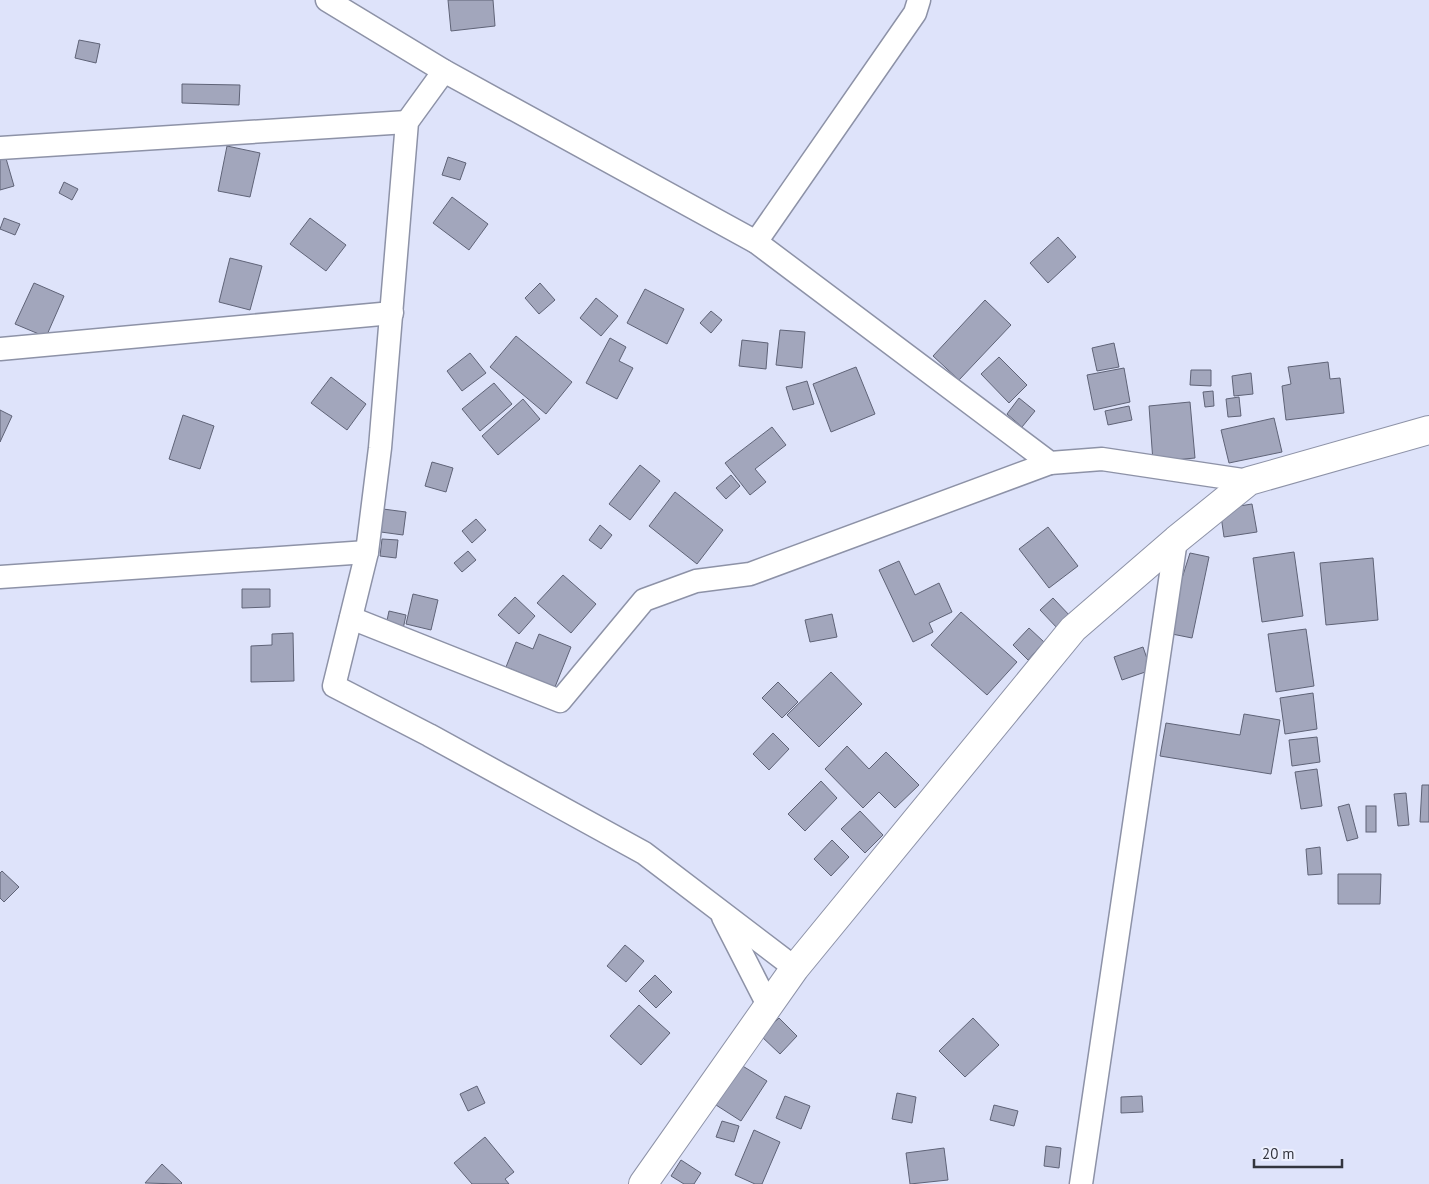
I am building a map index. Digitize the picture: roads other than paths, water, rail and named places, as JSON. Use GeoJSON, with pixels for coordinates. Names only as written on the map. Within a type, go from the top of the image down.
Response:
{"type":"FeatureCollection","features":[{"type":"Feature","properties":{"kind":"street"},"geometry":{"type":"LineString","coordinates":[[327,0],[444,71],[756,242],[1050,463]]}},
{"type":"Feature","properties":{"kind":"street"},"geometry":{"type":"LineString","coordinates":[[756,242],[914,13],[919,0]]}},
{"type":"Feature","properties":{"kind":"street"},"geometry":{"type":"LineString","coordinates":[[444,71],[406,122],[380,448],[367,552],[334,686],[430,735],[644,853],[795,968]]}},
{"type":"Feature","properties":{"kind":"street"},"geometry":{"type":"LineString","coordinates":[[0,148],[406,122]]}},
{"type":"Feature","properties":{"kind":"street"},"geometry":{"type":"LineString","coordinates":[[0,349],[392,313]]}},
{"type":"Feature","properties":{"kind":"street"},"geometry":{"type":"LineString","coordinates":[[643,1184],[795,968],[1072,628],[1176,540],[1249,482],[1429,430]]}},
{"type":"Feature","properties":{"kind":"street"},"geometry":{"type":"LineString","coordinates":[[351,618],[560,701],[644,600],[696,581],[750,574],[1050,463],[1102,459],[1249,482]]}},
{"type":"Feature","properties":{"kind":"street"},"geometry":{"type":"LineString","coordinates":[[1081,1184],[1176,540]]}},
{"type":"Feature","properties":{"kind":"street"},"geometry":{"type":"LineString","coordinates":[[0,577],[367,552]]}},
{"type":"Feature","properties":{"kind":"street"},"geometry":{"type":"LineString","coordinates":[[720,910],[769,1007]]}}]}
